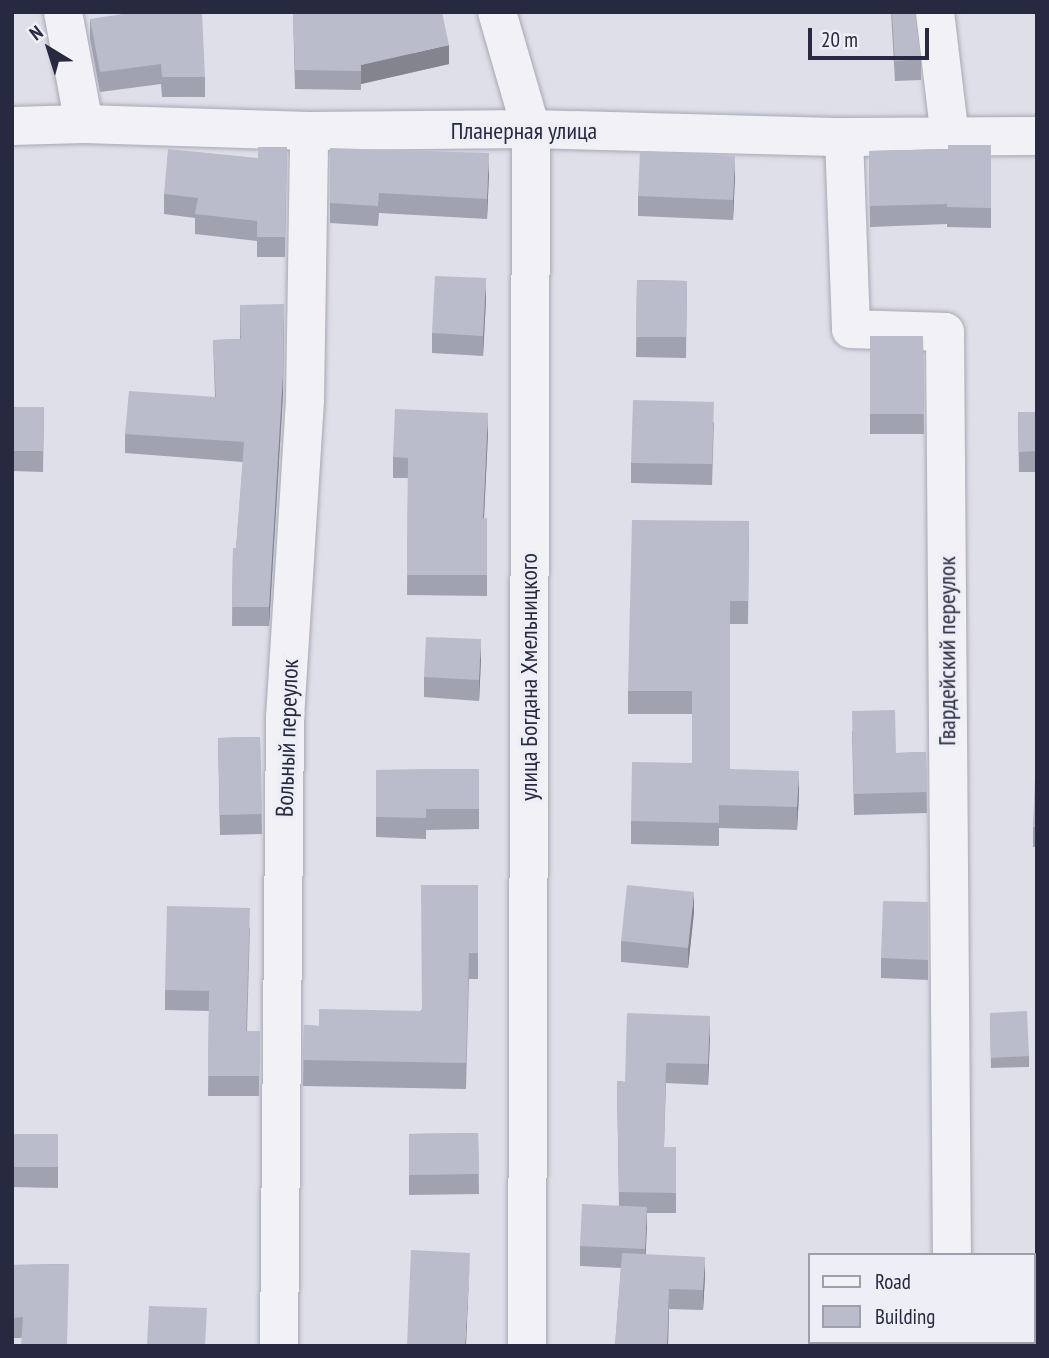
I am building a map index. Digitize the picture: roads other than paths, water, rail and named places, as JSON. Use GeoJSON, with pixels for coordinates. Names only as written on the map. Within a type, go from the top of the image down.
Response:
{"type":"FeatureCollection","features":[{"type":"Feature","properties":{"kind":"street"},"geometry":{"type":"LineString","coordinates":[[63,12],[84,124]]}},
{"type":"Feature","properties":{"kind":"street","name":"улица Богдана Хмельницкого"},"geometry":{"type":"LineString","coordinates":[[497,12],[531,129],[527,1346]]}},
{"type":"Feature","properties":{"kind":"street"},"geometry":{"type":"LineString","coordinates":[[935,12],[950,137]]}},
{"type":"Feature","properties":{"kind":"street","name":"Планерная улица"},"geometry":{"type":"LineString","coordinates":[[12,126],[84,124],[309,131],[531,129],[844,137],[1037,136]]}},
{"type":"Feature","properties":{"kind":"street","name":"Вольный переулок"},"geometry":{"type":"LineString","coordinates":[[279,1346],[285,718],[305,400],[309,131]]}},
{"type":"Feature","properties":{"kind":"street","name":"Гвардейский переулок"},"geometry":{"type":"LineString","coordinates":[[844,137],[851,329],[945,332],[952,1253]]}}]}
